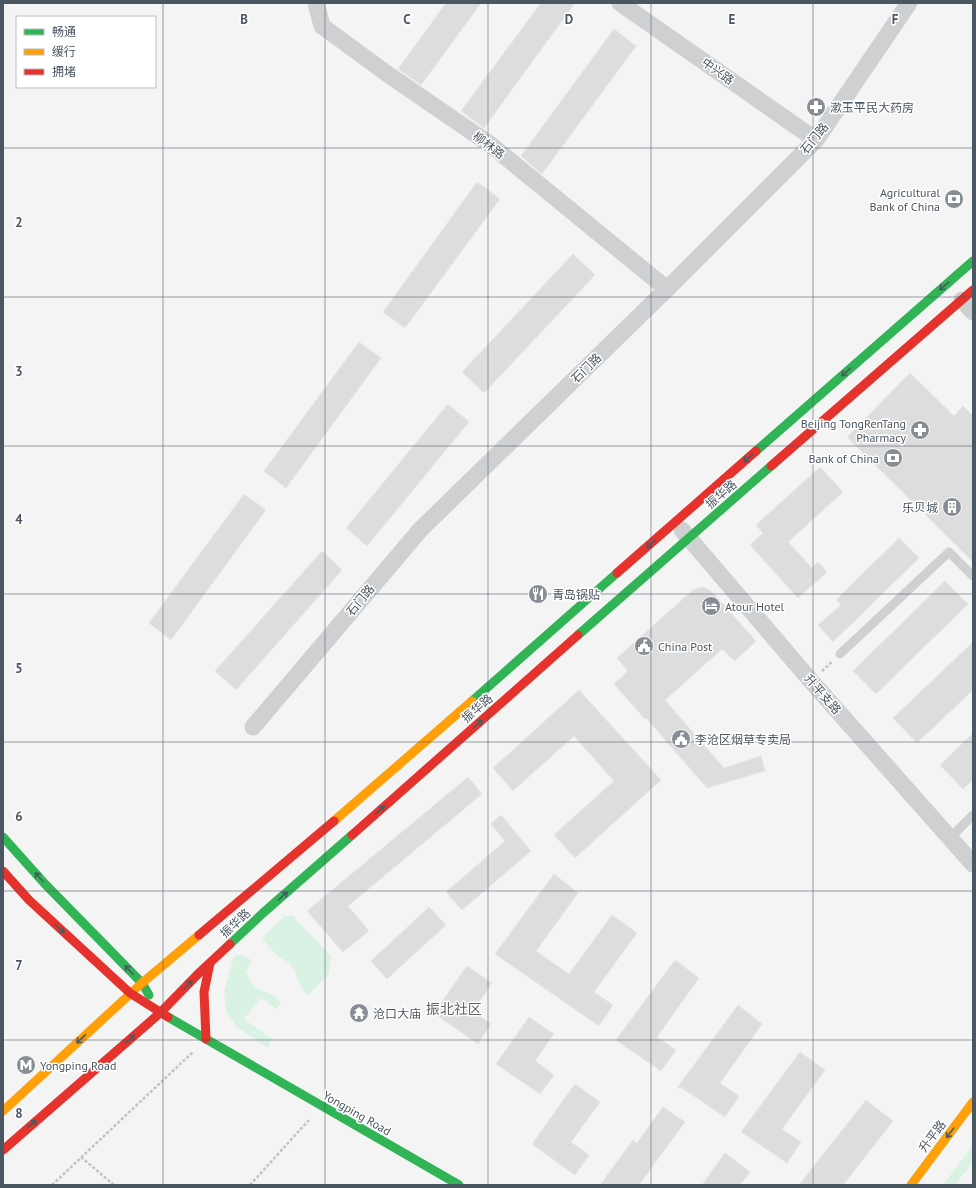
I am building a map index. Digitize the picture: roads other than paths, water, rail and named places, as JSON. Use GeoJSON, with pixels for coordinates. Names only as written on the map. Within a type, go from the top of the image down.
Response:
{"type":"FeatureCollection","features":[{"type":"Feature","properties":{"kind":"main road","name":"振华路"},"geometry":{"type":"LineString","coordinates":[[3,1111],[130,993],[306,846],[973,261]]}},
{"type":"Feature","properties":{"kind":"main road","name":"振华路"},"geometry":{"type":"LineString","coordinates":[[3,1150],[160,1013],[263,913],[689,538],[969,301]]}},
{"type":"Feature","properties":{"kind":"main road","name":"Yongping Road"},"geometry":{"type":"LineString","coordinates":[[3,837],[45,884],[142,983],[160,1013]]}},
{"type":"Feature","properties":{"kind":"main road","name":"Yongping Road"},"geometry":{"type":"LineString","coordinates":[[3,871],[29,900],[130,993],[160,1013],[459,1185]]}},
{"type":"Feature","properties":{"kind":"main road"},"geometry":{"type":"LineString","coordinates":[[206,1039],[204,992],[210,963]]}},
{"type":"Feature","properties":{"kind":"main road","name":"升平路"},"geometry":{"type":"LineString","coordinates":[[911,1185],[973,1102]]}},
{"type":"Feature","properties":{"kind":"street","name":"柳林路"},"geometry":{"type":"LineString","coordinates":[[316,3],[322,26],[386,73],[491,145],[667,289]]}},
{"type":"Feature","properties":{"kind":"street","name":"中兴路"},"geometry":{"type":"LineString","coordinates":[[620,3],[816,140]]}},
{"type":"Feature","properties":{"kind":"street","name":"石门路"},"geometry":{"type":"LineString","coordinates":[[253,727],[420,530],[667,289],[816,140],[909,3]]}},
{"type":"Feature","properties":{"kind":"street","name":"升平支路"},"geometry":{"type":"LineString","coordinates":[[675,522],[811,681],[973,864]]}},
{"type":"Feature","properties":{"kind":"lane"},"geometry":{"type":"LineString","coordinates":[[840,654],[949,552],[973,576]]}},
{"type":"Feature","properties":{"kind":"lane"},"geometry":{"type":"LineString","coordinates":[[950,838],[973,814]]}},
{"type":"Feature","properties":{"kind":"place","name":"漱玉平民大药房"},"geometry":{"type":"Point","coordinates":[816,107]}},
{"type":"Feature","properties":{"kind":"place","name":"Agricultural Bank of China"},"geometry":{"type":"Point","coordinates":[954,199]}},
{"type":"Feature","properties":{"kind":"place","name":"Beijing TongRenTang Pharmacy"},"geometry":{"type":"Point","coordinates":[920,430]}},
{"type":"Feature","properties":{"kind":"place","name":"Bank of China"},"geometry":{"type":"Point","coordinates":[893,458]}},
{"type":"Feature","properties":{"kind":"place","name":"乐贝城"},"geometry":{"type":"Point","coordinates":[952,507]}},
{"type":"Feature","properties":{"kind":"place","name":"青岛锅贴"},"geometry":{"type":"Point","coordinates":[538,594]}},
{"type":"Feature","properties":{"kind":"place","name":"Atour Hotel"},"geometry":{"type":"Point","coordinates":[711,606]}},
{"type":"Feature","properties":{"kind":"place","name":"China Post"},"geometry":{"type":"Point","coordinates":[644,646]}},
{"type":"Feature","properties":{"kind":"place","name":"李沧区烟草专卖局"},"geometry":{"type":"Point","coordinates":[681,739]}},
{"type":"Feature","properties":{"kind":"place","name":"沧口大庙"},"geometry":{"type":"Point","coordinates":[359,1013]}},
{"type":"Feature","properties":{"kind":"place","name":"Yongping Road"},"geometry":{"type":"Point","coordinates":[26,1065]}},
{"type":"Feature","properties":{"kind":"district","name":"振北社区"},"geometry":{"type":"Point","coordinates":[454,1009]}}]}
